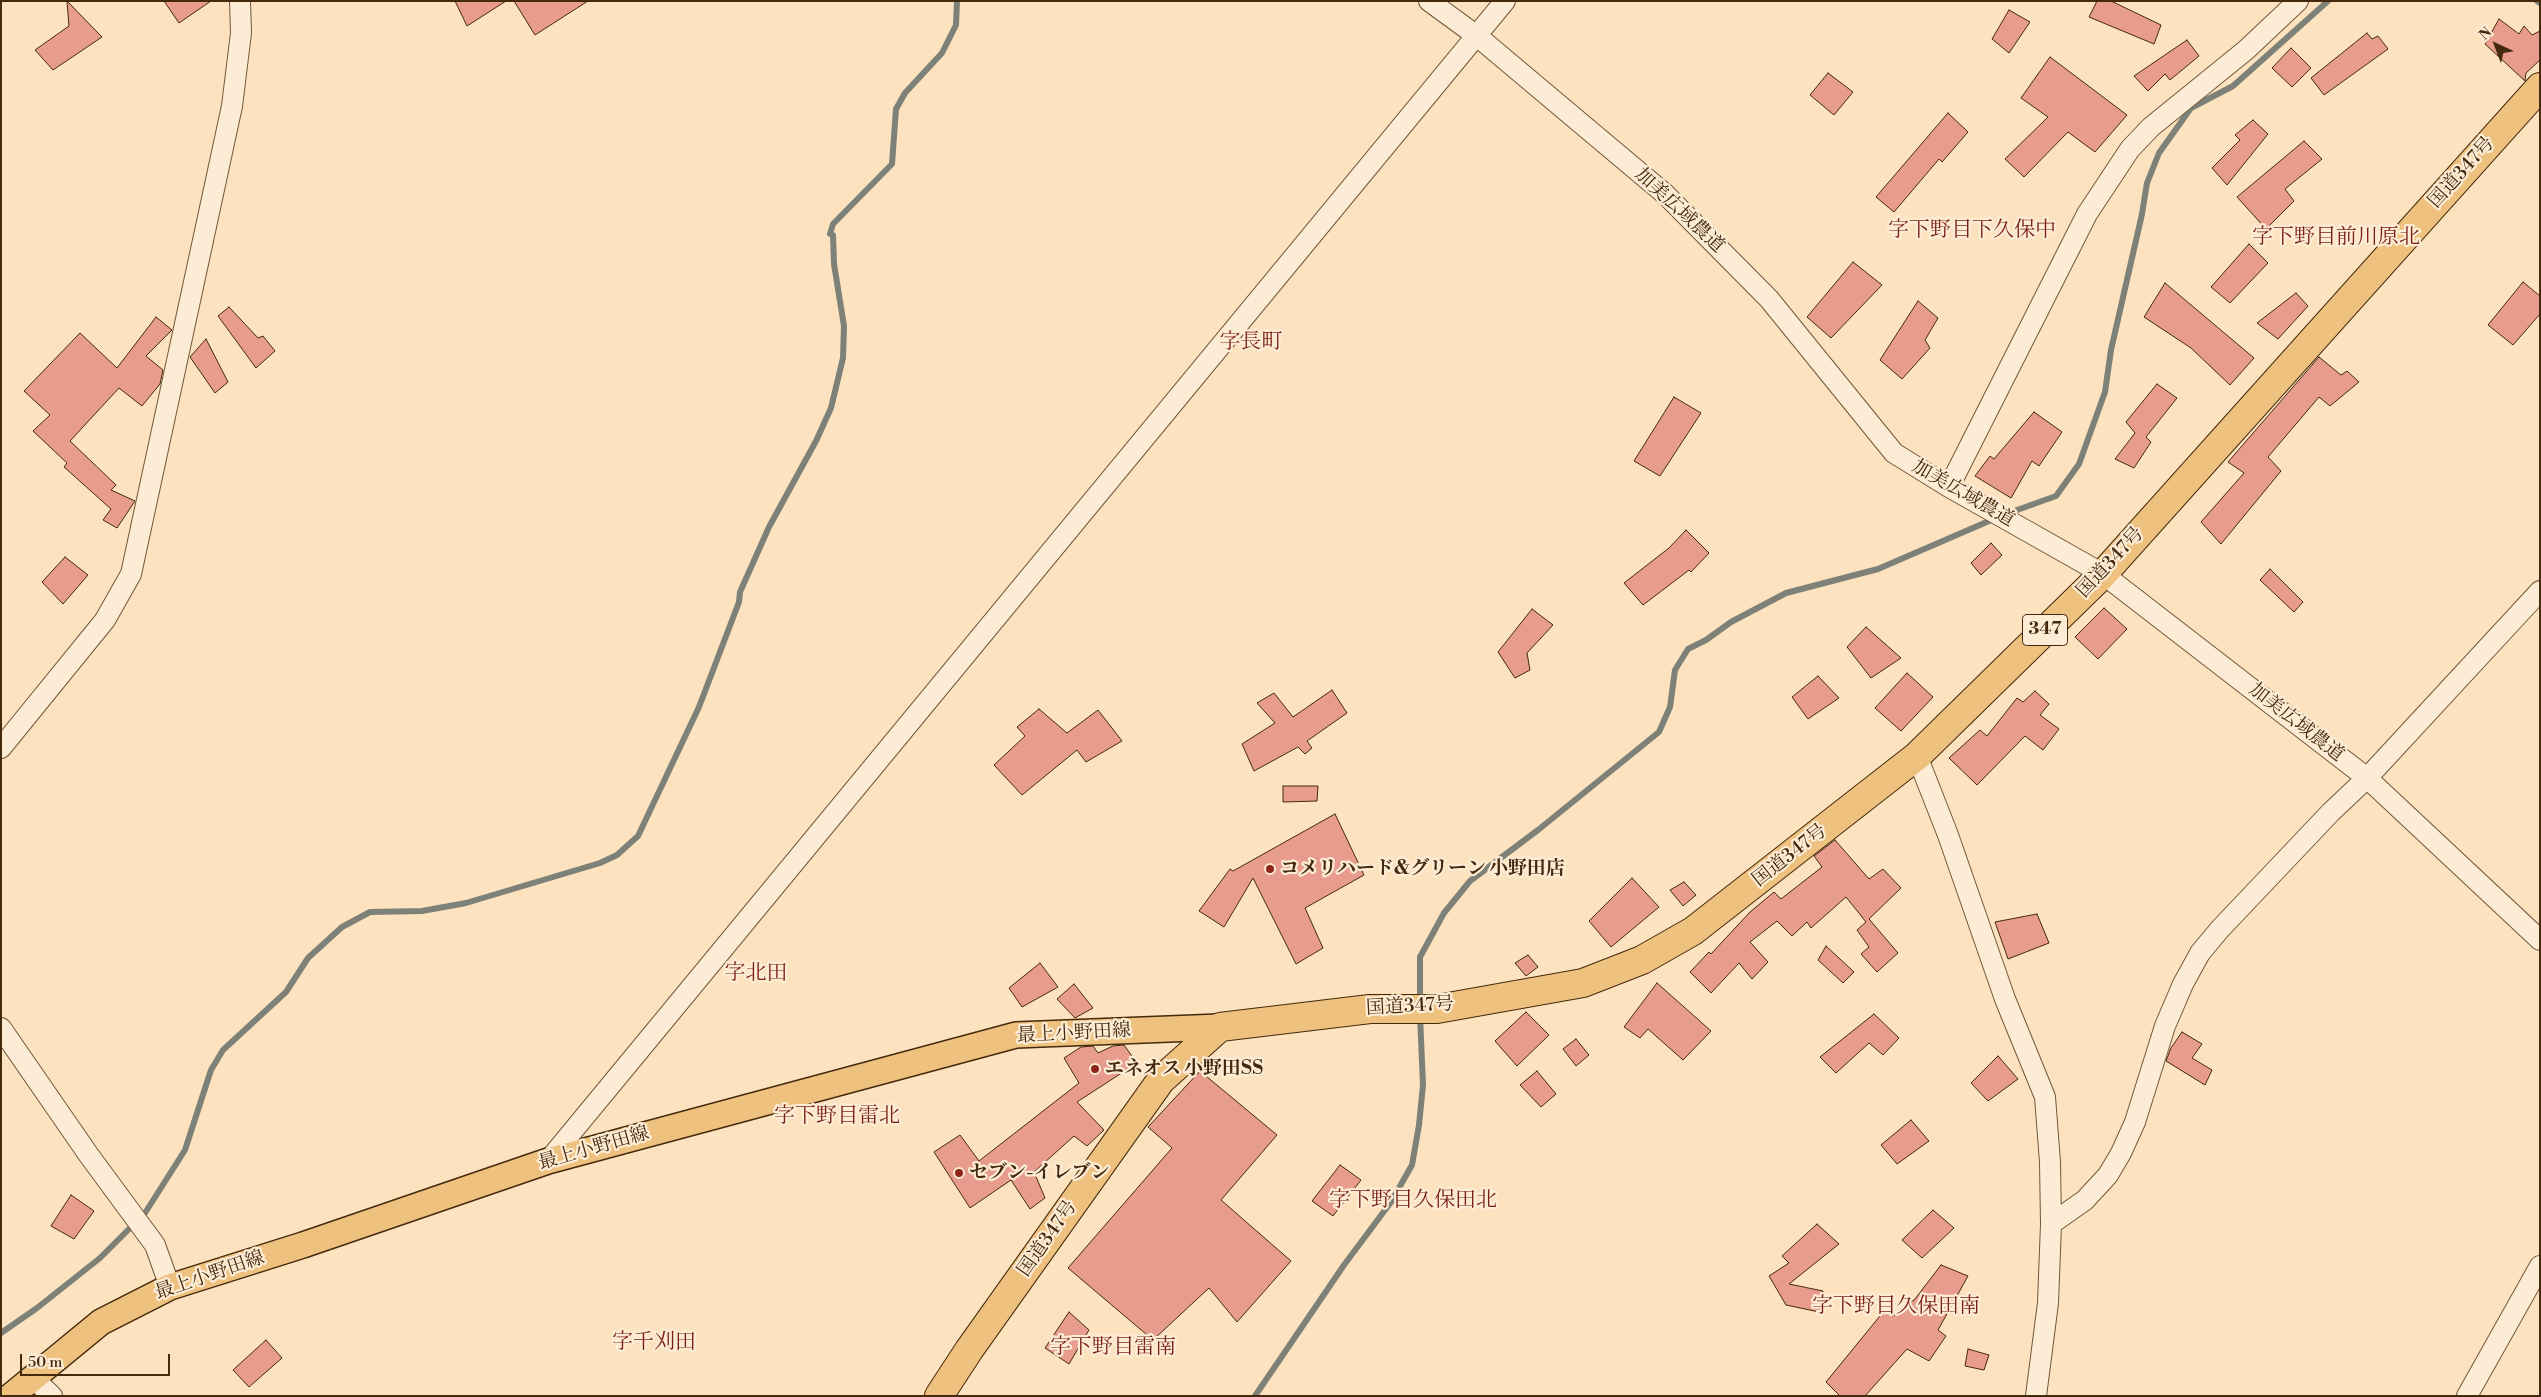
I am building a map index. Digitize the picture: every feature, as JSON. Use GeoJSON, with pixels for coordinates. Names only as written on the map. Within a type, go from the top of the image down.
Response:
{"type":"FeatureCollection","features":[{"type":"Feature","properties":{"kind":"highway","name":"国道347号"},"geometry":{"type":"LineString","coordinates":[[939,1396],[969,1350],[1161,1080],[1220,1028],[1370,1009],[1437,1009],[1583,983],[1642,960],[1693,931],[1917,756],[2103,574],[2540,87]]}},
{"type":"Feature","properties":{"kind":"main road","name":"最上小野田線"},"geometry":{"type":"LineString","coordinates":[[11,1396],[101,1322],[170,1287],[548,1161],[1016,1035],[1220,1028]]}},
{"type":"Feature","properties":{"kind":"street"},"geometry":{"type":"LineString","coordinates":[[1,748],[105,620],[131,574],[232,106],[241,33],[240,1]]}},
{"type":"Feature","properties":{"kind":"street","name":"加美広域農道"},"geometry":{"type":"LineString","coordinates":[[1429,1],[1477,36],[1665,194],[1769,299],[1894,453],[1949,487],[2103,574],[2367,778],[2540,940]]}},
{"type":"Feature","properties":{"kind":"street"},"geometry":{"type":"LineString","coordinates":[[548,1161],[1505,1]]}},
{"type":"Feature","properties":{"kind":"street"},"geometry":{"type":"LineString","coordinates":[[1949,487],[2087,214],[2130,149],[2150,127],[2246,50],[2298,1]]}},
{"type":"Feature","properties":{"kind":"street"},"geometry":{"type":"LineString","coordinates":[[2051,1224],[2085,1200],[2108,1176],[2121,1153],[2135,1122],[2165,1026],[2183,984],[2200,953],[2233,915],[2331,812],[2367,778],[2540,591]]}},
{"type":"Feature","properties":{"kind":"street"},"geometry":{"type":"LineString","coordinates":[[1917,756],[1948,834],[2004,1000],[2045,1096],[2050,1162],[2051,1224],[2048,1303],[2036,1396]]}},
{"type":"Feature","properties":{"kind":"street"},"geometry":{"type":"LineString","coordinates":[[1,1028],[88,1154],[155,1245],[170,1287]]}},
{"type":"Feature","properties":{"kind":"street"},"geometry":{"type":"LineString","coordinates":[[2468,1396],[2540,1266]]}},
{"type":"Feature","properties":{"kind":"street"},"geometry":{"type":"LineString","coordinates":[[32,1377],[52,1396]]}},
{"type":"Feature","properties":{"kind":"building"},"geometry":{"type":"Polygon","coordinates":[[[67,1],[102,37],[53,70],[35,50],[69,26],[67,1]]]}},
{"type":"Feature","properties":{"kind":"building"},"geometry":{"type":"Polygon","coordinates":[[[164,1],[211,1],[179,23],[164,1]]]}},
{"type":"Feature","properties":{"kind":"building"},"geometry":{"type":"Polygon","coordinates":[[[455,1],[506,1],[467,26],[455,1]]]}},
{"type":"Feature","properties":{"kind":"building"},"geometry":{"type":"Polygon","coordinates":[[[514,1],[588,1],[535,35],[514,1]]]}},
{"type":"Feature","properties":{"kind":"building"},"geometry":{"type":"Polygon","coordinates":[[[2097,1],[2111,1],[2161,25],[2154,44],[2089,17],[2097,1]]]}},
{"type":"Feature","properties":{"kind":"building"},"geometry":{"type":"Polygon","coordinates":[[[2009,10],[2030,22],[2009,53],[1992,39],[2009,10]]]}},
{"type":"Feature","properties":{"kind":"building"},"geometry":{"type":"Polygon","coordinates":[[[2499,19],[2519,34],[2524,26],[2532,35],[2540,31],[2540,60],[2526,73],[2525,81],[2485,44],[2499,19]]]}},
{"type":"Feature","properties":{"kind":"building"},"geometry":{"type":"Polygon","coordinates":[[[2367,33],[2372,39],[2378,36],[2388,49],[2324,95],[2311,78],[2367,33]]]}},
{"type":"Feature","properties":{"kind":"building"},"geometry":{"type":"Polygon","coordinates":[[[2187,40],[2199,56],[2170,80],[2165,74],[2148,91],[2134,76],[2187,40]]]}},
{"type":"Feature","properties":{"kind":"building"},"geometry":{"type":"Polygon","coordinates":[[[2291,48],[2311,68],[2292,87],[2272,68],[2291,48]]]}},
{"type":"Feature","properties":{"kind":"building"},"geometry":{"type":"Polygon","coordinates":[[[2050,57],[2127,115],[2095,152],[2068,132],[2024,177],[2005,159],[2048,117],[2021,98],[2050,57]]]}},
{"type":"Feature","properties":{"kind":"building"},"geometry":{"type":"Polygon","coordinates":[[[1828,73],[1853,92],[1834,115],[1810,95],[1828,73]]]}},
{"type":"Feature","properties":{"kind":"building"},"geometry":{"type":"Polygon","coordinates":[[[1948,113],[1968,132],[1942,162],[1939,159],[1894,212],[1876,197],[1948,113]]]}},
{"type":"Feature","properties":{"kind":"building"},"geometry":{"type":"Polygon","coordinates":[[[2253,120],[2268,134],[2227,185],[2212,168],[2240,140],[2235,135],[2253,120]]]}},
{"type":"Feature","properties":{"kind":"building"},"geometry":{"type":"Polygon","coordinates":[[[2304,141],[2322,159],[2285,189],[2294,201],[2266,229],[2237,197],[2304,141]]]}},
{"type":"Feature","properties":{"kind":"building"},"geometry":{"type":"Polygon","coordinates":[[[2249,244],[2268,263],[2230,303],[2211,287],[2249,244]]]}},
{"type":"Feature","properties":{"kind":"building"},"geometry":{"type":"Polygon","coordinates":[[[1853,262],[1882,285],[1831,338],[1807,317],[1853,262]]]}},
{"type":"Feature","properties":{"kind":"building"},"geometry":{"type":"Polygon","coordinates":[[[2523,282],[2540,296],[2540,314],[2513,345],[2488,325],[2523,282]]]}},
{"type":"Feature","properties":{"kind":"building"},"geometry":{"type":"Polygon","coordinates":[[[2165,283],[2254,358],[2230,385],[2191,348],[2144,317],[2165,283]]]}},
{"type":"Feature","properties":{"kind":"building"},"geometry":{"type":"Polygon","coordinates":[[[2296,293],[2308,306],[2278,339],[2257,323],[2296,293]]]}},
{"type":"Feature","properties":{"kind":"building"},"geometry":{"type":"Polygon","coordinates":[[[1918,301],[1938,318],[1925,340],[1930,348],[1902,379],[1880,360],[1918,301]]]}},
{"type":"Feature","properties":{"kind":"building"},"geometry":{"type":"Polygon","coordinates":[[[229,307],[258,338],[263,336],[275,351],[256,368],[218,316],[229,307]]]}},
{"type":"Feature","properties":{"kind":"building"},"geometry":{"type":"Polygon","coordinates":[[[156,317],[172,330],[146,356],[163,370],[160,384],[142,406],[119,388],[70,441],[116,485],[111,490],[135,501],[117,528],[103,520],[111,509],[64,467],[67,463],[33,431],[50,415],[24,391],[80,333],[117,368],[156,317]]]}},
{"type":"Feature","properties":{"kind":"building"},"geometry":{"type":"Polygon","coordinates":[[[206,339],[228,382],[215,393],[190,357],[206,339]]]}},
{"type":"Feature","properties":{"kind":"building"},"geometry":{"type":"Polygon","coordinates":[[[2319,357],[2341,375],[2347,371],[2359,382],[2330,406],[2319,397],[2268,457],[2281,471],[2221,544],[2201,522],[2244,473],[2228,462],[2319,357]]]}},
{"type":"Feature","properties":{"kind":"building"},"geometry":{"type":"Polygon","coordinates":[[[2157,384],[2177,398],[2146,437],[2151,442],[2134,468],[2115,459],[2135,433],[2126,422],[2157,384]]]}},
{"type":"Feature","properties":{"kind":"building"},"geometry":{"type":"Polygon","coordinates":[[[1674,397],[1701,413],[1660,476],[1634,461],[1674,397]]]}},
{"type":"Feature","properties":{"kind":"building"},"geometry":{"type":"Polygon","coordinates":[[[2034,412],[2062,432],[2039,466],[2032,461],[2011,498],[1975,476],[1990,456],[1994,459],[2034,412]]]}},
{"type":"Feature","properties":{"kind":"building"},"geometry":{"type":"Polygon","coordinates":[[[1686,530],[1709,553],[1691,572],[1689,570],[1643,605],[1624,583],[1669,548],[1686,530]]]}},
{"type":"Feature","properties":{"kind":"building"},"geometry":{"type":"Polygon","coordinates":[[[1991,543],[2002,555],[1981,575],[1971,563],[1991,543]]]}},
{"type":"Feature","properties":{"kind":"building"},"geometry":{"type":"Polygon","coordinates":[[[65,557],[88,575],[63,604],[42,582],[65,557]]]}},
{"type":"Feature","properties":{"kind":"building"},"geometry":{"type":"Polygon","coordinates":[[[2270,569],[2303,602],[2294,612],[2260,580],[2270,569]]]}},
{"type":"Feature","properties":{"kind":"building"},"geometry":{"type":"Polygon","coordinates":[[[2104,608],[2127,629],[2098,659],[2075,637],[2104,608]]]}},
{"type":"Feature","properties":{"kind":"building"},"geometry":{"type":"Polygon","coordinates":[[[1532,609],[1553,625],[1527,653],[1530,670],[1515,678],[1498,652],[1532,609]]]}},
{"type":"Feature","properties":{"kind":"building"},"geometry":{"type":"Polygon","coordinates":[[[1866,627],[1901,658],[1871,678],[1847,647],[1866,627]]]}},
{"type":"Feature","properties":{"kind":"building"},"geometry":{"type":"Polygon","coordinates":[[[1907,673],[1933,697],[1901,731],[1875,708],[1907,673]]]}},
{"type":"Feature","properties":{"kind":"building"},"geometry":{"type":"Polygon","coordinates":[[[1818,676],[1839,698],[1808,719],[1792,697],[1818,676]]]}},
{"type":"Feature","properties":{"kind":"building"},"geometry":{"type":"Polygon","coordinates":[[[1332,690],[1347,713],[1307,741],[1312,748],[1305,754],[1298,747],[1254,771],[1242,744],[1275,723],[1257,703],[1274,693],[1293,717],[1332,690]]]}},
{"type":"Feature","properties":{"kind":"building"},"geometry":{"type":"Polygon","coordinates":[[[2035,691],[2049,704],[2040,715],[2059,729],[2043,750],[2025,736],[1977,785],[1949,758],[1980,730],[1987,736],[2017,698],[2023,702],[2035,691]]]}},
{"type":"Feature","properties":{"kind":"building"},"geometry":{"type":"Polygon","coordinates":[[[1039,709],[1067,733],[1098,710],[1122,741],[1086,762],[1077,750],[1022,795],[994,765],[1025,736],[1017,727],[1039,709]]]}},
{"type":"Feature","properties":{"kind":"building"},"geometry":{"type":"Polygon","coordinates":[[[1283,786],[1318,786],[1317,801],[1283,802],[1283,786]]]}},
{"type":"Feature","properties":{"kind":"building"},"geometry":{"type":"Polygon","coordinates":[[[1335,814],[1364,875],[1305,908],[1323,948],[1296,964],[1253,878],[1224,927],[1199,911],[1230,869],[1233,871],[1335,814]]]}},
{"type":"Feature","properties":{"kind":"building"},"geometry":{"type":"Polygon","coordinates":[[[1835,840],[1869,879],[1883,869],[1901,888],[1869,919],[1898,953],[1877,972],[1861,954],[1869,947],[1857,930],[1866,922],[1846,897],[1811,928],[1807,922],[1792,936],[1777,921],[1750,942],[1768,962],[1752,979],[1739,963],[1711,993],[1690,972],[1709,952],[1711,954],[1750,912],[1774,892],[1781,899],[1822,867],[1814,856],[1835,840]]]}},
{"type":"Feature","properties":{"kind":"building"},"geometry":{"type":"Polygon","coordinates":[[[1632,878],[1659,907],[1611,947],[1589,921],[1632,878]]]}},
{"type":"Feature","properties":{"kind":"building"},"geometry":{"type":"Polygon","coordinates":[[[1684,882],[1696,895],[1683,906],[1670,890],[1684,882]]]}},
{"type":"Feature","properties":{"kind":"building"},"geometry":{"type":"Polygon","coordinates":[[[2037,914],[2049,943],[2008,959],[1995,922],[2037,914]]]}},
{"type":"Feature","properties":{"kind":"building"},"geometry":{"type":"Polygon","coordinates":[[[1826,946],[1854,972],[1843,983],[1818,960],[1826,946]]]}},
{"type":"Feature","properties":{"kind":"building"},"geometry":{"type":"Polygon","coordinates":[[[1528,955],[1538,967],[1526,976],[1515,963],[1528,955]]]}},
{"type":"Feature","properties":{"kind":"building"},"geometry":{"type":"Polygon","coordinates":[[[1040,963],[1058,987],[1022,1007],[1009,988],[1040,963]]]}},
{"type":"Feature","properties":{"kind":"building"},"geometry":{"type":"Polygon","coordinates":[[[1657,983],[1711,1031],[1683,1060],[1648,1029],[1640,1038],[1624,1027],[1657,983]]]}},
{"type":"Feature","properties":{"kind":"building"},"geometry":{"type":"Polygon","coordinates":[[[1074,984],[1093,1008],[1075,1018],[1057,999],[1074,984]]]}},
{"type":"Feature","properties":{"kind":"building"},"geometry":{"type":"Polygon","coordinates":[[[1526,1012],[1549,1035],[1517,1066],[1495,1041],[1526,1012]]]}},
{"type":"Feature","properties":{"kind":"building"},"geometry":{"type":"Polygon","coordinates":[[[1874,1014],[1899,1038],[1883,1055],[1869,1043],[1836,1073],[1820,1057],[1874,1014]]]}},
{"type":"Feature","properties":{"kind":"building"},"geometry":{"type":"Polygon","coordinates":[[[2182,1032],[2202,1044],[2192,1058],[2212,1070],[2205,1085],[2166,1061],[2171,1048],[2182,1032]]]}},
{"type":"Feature","properties":{"kind":"building"},"geometry":{"type":"Polygon","coordinates":[[[1576,1039],[1589,1055],[1576,1066],[1563,1049],[1576,1039]]]}},
{"type":"Feature","properties":{"kind":"building"},"geometry":{"type":"Polygon","coordinates":[[[1124,1045],[1137,1063],[1077,1102],[1104,1130],[1087,1146],[1074,1136],[1034,1172],[1045,1198],[1030,1209],[1011,1180],[970,1208],[934,1152],[960,1135],[979,1161],[1079,1083],[1064,1058],[1081,1047],[1093,1046],[1098,1053],[1113,1046],[1124,1045]]]}},
{"type":"Feature","properties":{"kind":"building"},"geometry":{"type":"Polygon","coordinates":[[[1998,1056],[2018,1079],[1988,1101],[1971,1083],[1998,1056]]]}},
{"type":"Feature","properties":{"kind":"building"},"geometry":{"type":"Polygon","coordinates":[[[1200,1071],[1277,1135],[1221,1200],[1291,1261],[1237,1322],[1209,1288],[1153,1340],[1068,1268],[1172,1148],[1148,1127],[1200,1071]]]}},
{"type":"Feature","properties":{"kind":"building"},"geometry":{"type":"Polygon","coordinates":[[[1537,1071],[1556,1094],[1541,1107],[1520,1085],[1537,1071]]]}},
{"type":"Feature","properties":{"kind":"building"},"geometry":{"type":"Polygon","coordinates":[[[1911,1120],[1929,1141],[1897,1164],[1881,1145],[1911,1120]]]}},
{"type":"Feature","properties":{"kind":"building"},"geometry":{"type":"Polygon","coordinates":[[[1340,1165],[1361,1180],[1333,1216],[1312,1201],[1340,1165]]]}},
{"type":"Feature","properties":{"kind":"building"},"geometry":{"type":"Polygon","coordinates":[[[71,1195],[94,1211],[74,1239],[51,1226],[71,1195]]]}},
{"type":"Feature","properties":{"kind":"building"},"geometry":{"type":"Polygon","coordinates":[[[1933,1210],[1954,1228],[1922,1258],[1902,1240],[1933,1210]]]}},
{"type":"Feature","properties":{"kind":"building"},"geometry":{"type":"Polygon","coordinates":[[[1817,1224],[1839,1244],[1789,1284],[1823,1291],[1819,1312],[1786,1305],[1769,1276],[1789,1263],[1782,1256],[1817,1224]]]}},
{"type":"Feature","properties":{"kind":"building"},"geometry":{"type":"Polygon","coordinates":[[[1941,1265],[1968,1276],[1938,1330],[1946,1336],[1929,1361],[1907,1349],[1865,1396],[1840,1396],[1826,1382],[1884,1311],[1893,1316],[1915,1299],[1941,1265]]]}},
{"type":"Feature","properties":{"kind":"building"},"geometry":{"type":"Polygon","coordinates":[[[1069,1312],[1089,1330],[1069,1364],[1045,1348],[1069,1312]]]}},
{"type":"Feature","properties":{"kind":"building"},"geometry":{"type":"Polygon","coordinates":[[[266,1340],[282,1358],[249,1387],[233,1370],[266,1340]]]}},
{"type":"Feature","properties":{"kind":"building"},"geometry":{"type":"Polygon","coordinates":[[[1968,1349],[1989,1355],[1984,1370],[1965,1366],[1968,1349]]]}},
{"type":"Feature","properties":{"kind":"waterway"},"geometry":{"type":"LineString","coordinates":[[1,1333],[37,1308],[100,1258],[145,1213],[185,1150],[211,1070],[223,1050],[286,992],[308,958],[342,927],[370,912],[422,911],[466,903],[600,863],[617,855],[638,836],[699,707],[739,602],[740,592],[769,527],[816,441],[831,408],[843,358],[844,326],[834,264],[833,235],[830,234],[833,224],[892,164],[896,109],[905,93],[942,53],[956,25],[957,1]]}},
{"type":"Feature","properties":{"kind":"waterway"},"geometry":{"type":"LineString","coordinates":[[2006,514],[2056,496],[2079,464],[2105,392],[2111,350],[2142,214],[2147,183],[2159,153],[2191,108],[2233,86],[2328,1]]}},
{"type":"Feature","properties":{"kind":"waterway"},"geometry":{"type":"LineString","coordinates":[[1420,1004],[1420,957],[1444,913],[1470,881],[1538,830],[1659,732],[1670,707],[1675,670],[1688,649],[1706,640],[1731,622],[1786,593],[1878,569],[1996,518]]}},
{"type":"Feature","properties":{"kind":"waterway"},"geometry":{"type":"LineString","coordinates":[[1255,1396],[1344,1265],[1391,1202],[1412,1165],[1423,1085],[1420,1016]]}},
{"type":"Feature","properties":{"kind":"place","name":"コメリハード&グリーン 小野田店"},"geometry":{"type":"Point","coordinates":[1270,869]}},
{"type":"Feature","properties":{"kind":"place","name":"エネオス 小野田SS"},"geometry":{"type":"Point","coordinates":[1095,1069]}},
{"type":"Feature","properties":{"kind":"place","name":"セブン-イレブン"},"geometry":{"type":"Point","coordinates":[959,1173]}},
{"type":"Feature","properties":{"kind":"district","name":"字下野目下久保中"},"geometry":{"type":"Point","coordinates":[1972,231]}},
{"type":"Feature","properties":{"kind":"district","name":"字下野目前川原北"},"geometry":{"type":"Point","coordinates":[2336,238]}},
{"type":"Feature","properties":{"kind":"district","name":"字長町"},"geometry":{"type":"Point","coordinates":[1251,343]}},
{"type":"Feature","properties":{"kind":"district","name":"字北田"},"geometry":{"type":"Point","coordinates":[756,974]}},
{"type":"Feature","properties":{"kind":"district","name":"字下野目雷北"},"geometry":{"type":"Point","coordinates":[837,1117]}},
{"type":"Feature","properties":{"kind":"district","name":"字下野目久保田北"},"geometry":{"type":"Point","coordinates":[1413,1201]}},
{"type":"Feature","properties":{"kind":"district","name":"字下野目久保田南"},"geometry":{"type":"Point","coordinates":[1896,1307]}},
{"type":"Feature","properties":{"kind":"district","name":"字千刈田"},"geometry":{"type":"Point","coordinates":[654,1343]}},
{"type":"Feature","properties":{"kind":"district","name":"字下野目雷南"},"geometry":{"type":"Point","coordinates":[1113,1348]}}]}
